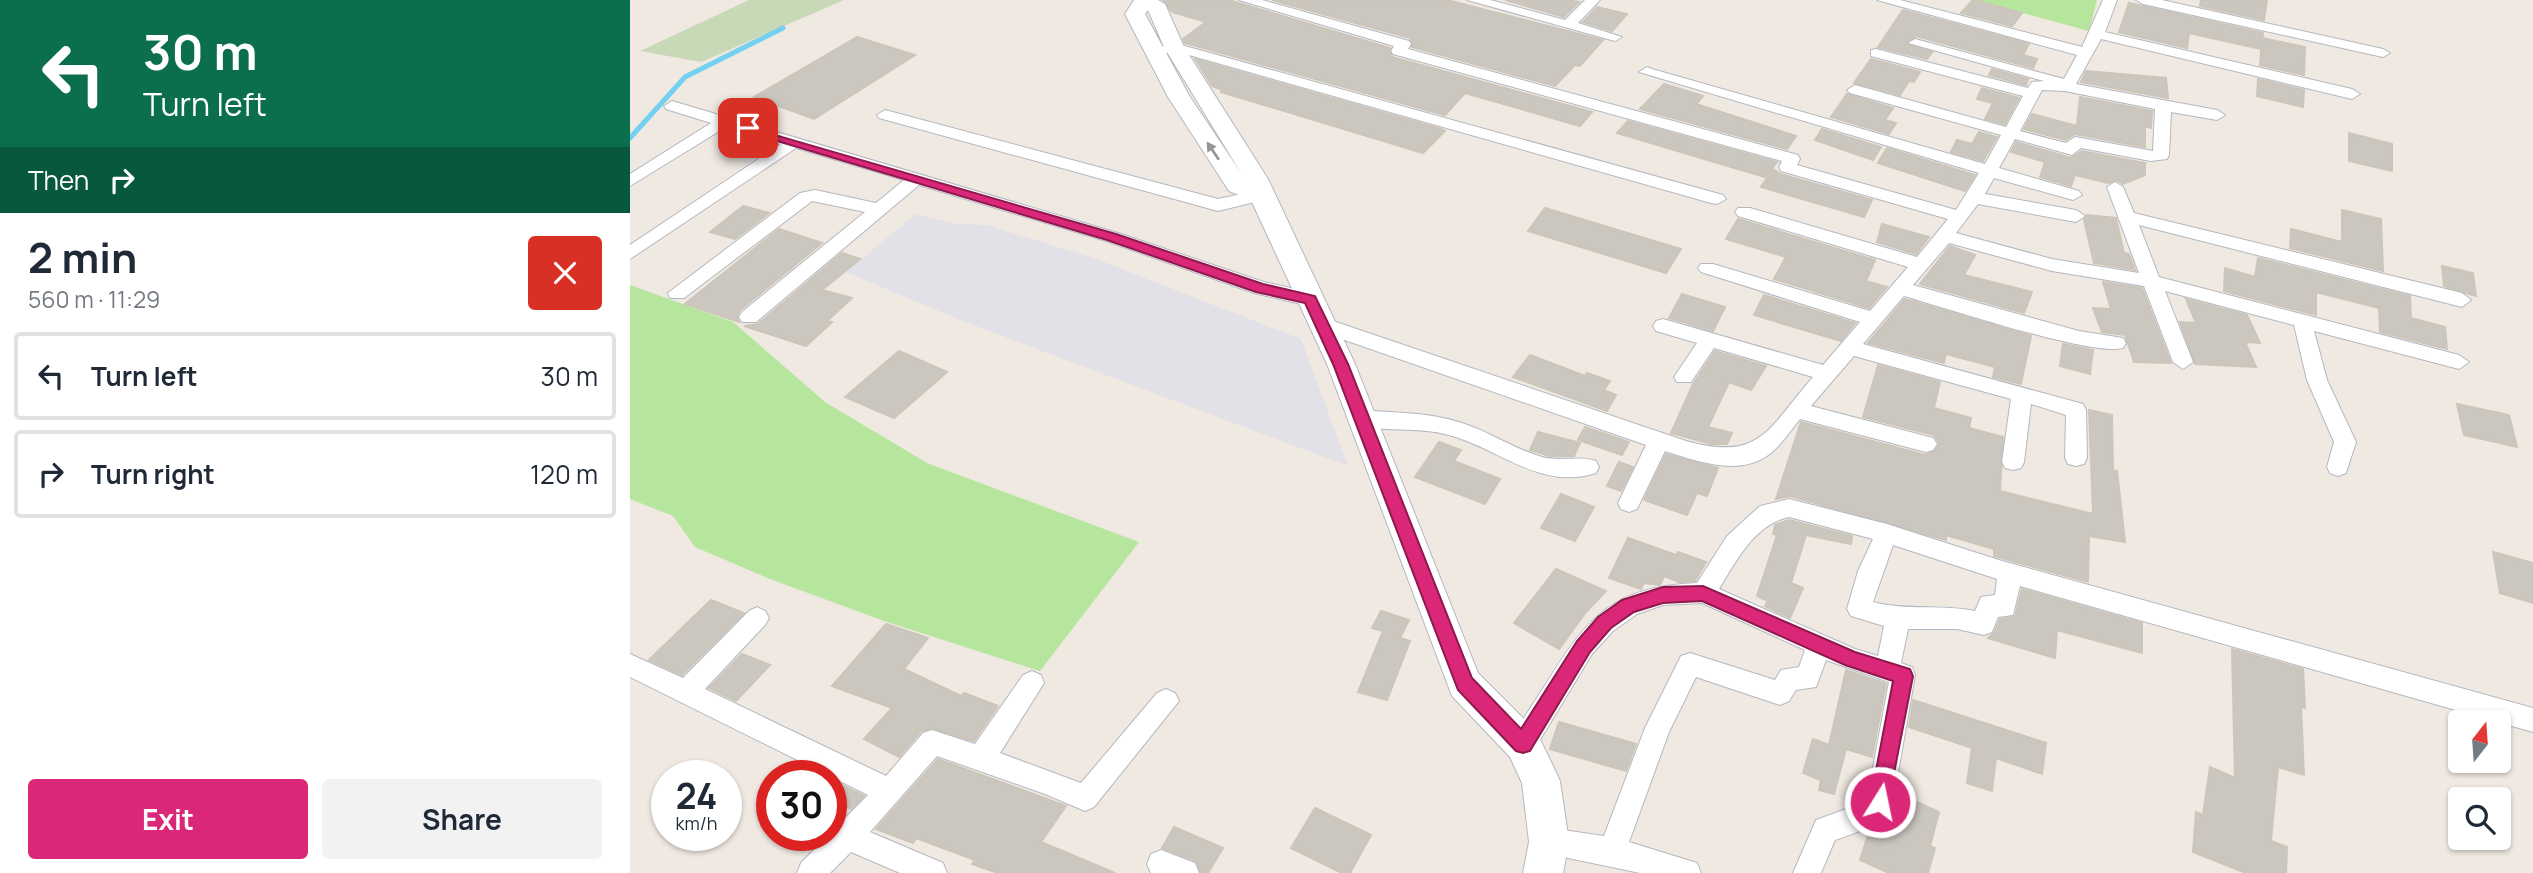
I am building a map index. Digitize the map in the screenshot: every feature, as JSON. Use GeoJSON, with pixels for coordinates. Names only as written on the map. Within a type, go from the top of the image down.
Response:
{"type":"FeatureCollection","features":[{"type":"Feature","properties":{"kind":"main road"},"geometry":{"type":"LineString","coordinates":[[1144,0],[1135,14],[1164,49],[1202,136],[1237,186],[1261,195],[1316,312],[1465,684],[1523,744],[1541,781],[1549,842],[1543,873]]}},
{"type":"Feature","properties":{"kind":"street"},"geometry":{"type":"LineString","coordinates":[[1246,0],[1404,44],[1398,51],[1792,159],[1787,167],[1960,217]]}},
{"type":"Feature","properties":{"kind":"street"},"geometry":{"type":"LineString","coordinates":[[1474,0],[1615,37]]}},
{"type":"Feature","properties":{"kind":"street"},"geometry":{"type":"LineString","coordinates":[[1568,25],[1593,0]]}},
{"type":"Feature","properties":{"kind":"street"},"geometry":{"type":"LineString","coordinates":[[1884,0],[2087,53]]}},
{"type":"Feature","properties":{"kind":"street"},"geometry":{"type":"LineString","coordinates":[[2069,85],[2097,34],[2110,0]]}},
{"type":"Feature","properties":{"kind":"street"},"geometry":{"type":"LineString","coordinates":[[2143,0],[2383,53]]}},
{"type":"Feature","properties":{"kind":"street"},"geometry":{"type":"LineString","coordinates":[[2097,34],[2352,94]]}},
{"type":"Feature","properties":{"kind":"street"},"geometry":{"type":"LineString","coordinates":[[1915,43],[2069,85],[2084,92],[2217,114]]}},
{"type":"Feature","properties":{"kind":"street"},"geometry":{"type":"LineString","coordinates":[[1164,49],[1717,199]]}},
{"type":"Feature","properties":{"kind":"street"},"geometry":{"type":"LineString","coordinates":[[1876,53],[2030,93]]}},
{"type":"Feature","properties":{"kind":"street"},"geometry":{"type":"LineString","coordinates":[[1647,72],[2073,195]]}},
{"type":"Feature","properties":{"kind":"street"},"geometry":{"type":"LineString","coordinates":[[672,106],[1112,237],[1261,288],[1316,312],[1660,442],[1737,459],[1750,457],[1764,447],[1847,347],[1922,265],[1973,198],[2030,93],[2037,85],[2069,85]]}},
{"type":"Feature","properties":{"kind":"street"},"geometry":{"type":"LineString","coordinates":[[1855,90],[2072,150],[2075,142],[2151,156],[2161,155],[2163,104]]}},
{"type":"Feature","properties":{"kind":"street"},"geometry":{"type":"LineString","coordinates":[[885,114],[1218,205],[1261,195]]}},
{"type":"Feature","properties":{"kind":"street"},"geometry":{"type":"LineString","coordinates":[[630,181],[725,121]]}},
{"type":"Feature","properties":{"kind":"street"},"geometry":{"type":"LineString","coordinates":[[630,253],[795,142]]}},
{"type":"Feature","properties":{"kind":"street"},"geometry":{"type":"LineString","coordinates":[[749,317],[917,178]]}},
{"type":"Feature","properties":{"kind":"street"},"geometry":{"type":"LineString","coordinates":[[2115,187],[2124,216],[2183,362]]}},
{"type":"Feature","properties":{"kind":"street"},"geometry":{"type":"LineString","coordinates":[[677,293],[806,197],[816,195],[878,209]]}},
{"type":"Feature","properties":{"kind":"street"},"geometry":{"type":"LineString","coordinates":[[1973,198],[2076,216]]}},
{"type":"Feature","properties":{"kind":"street"},"geometry":{"type":"LineString","coordinates":[[1744,212],[1922,265]]}},
{"type":"Feature","properties":{"kind":"street"},"geometry":{"type":"LineString","coordinates":[[2124,216],[2462,300]]}},
{"type":"Feature","properties":{"kind":"street"},"geometry":{"type":"LineString","coordinates":[[1945,236],[2041,263],[2150,281],[2459,362]]}},
{"type":"Feature","properties":{"kind":"street"},"geometry":{"type":"LineString","coordinates":[[1707,268],[1873,318]]}},
{"type":"Feature","properties":{"kind":"street"},"geometry":{"type":"LineString","coordinates":[[1899,288],[2079,338],[2116,344]]}},
{"type":"Feature","properties":{"kind":"street"},"geometry":{"type":"LineString","coordinates":[[2302,321],[2317,368],[2317,380],[2345,442],[2338,467]]}},
{"type":"Feature","properties":{"kind":"street"},"geometry":{"type":"LineString","coordinates":[[1663,326],[1825,373]]}},
{"type":"Feature","properties":{"kind":"street"},"geometry":{"type":"LineString","coordinates":[[1684,377],[1709,340]]}},
{"type":"Feature","properties":{"kind":"street"},"geometry":{"type":"LineString","coordinates":[[1847,347],[2076,410],[2076,458]]}},
{"type":"Feature","properties":{"kind":"street"},"geometry":{"type":"LineString","coordinates":[[2013,463],[2022,394]]}},
{"type":"Feature","properties":{"kind":"street"},"geometry":{"type":"LineString","coordinates":[[1795,410],[1926,444]]}},
{"type":"Feature","properties":{"kind":"street"},"geometry":{"type":"LineString","coordinates":[[1360,418],[1454,428],[1545,467],[1572,470],[1588,467]]}},
{"type":"Feature","properties":{"kind":"street"},"geometry":{"type":"LineString","coordinates":[[1629,503],[1660,442]]}},
{"type":"Feature","properties":{"kind":"street"},"geometry":{"type":"LineString","coordinates":[[1703,593],[1735,543],[1768,512],[1789,508],[1887,533],[2010,573],[2533,720]]}},
{"type":"Feature","properties":{"kind":"street"},"geometry":{"type":"LineString","coordinates":[[1887,533],[1870,572],[1859,609],[1898,619],[1957,618],[1983,624],[1989,604],[2006,608],[2010,573]]}},
{"type":"Feature","properties":{"kind":"street"},"geometry":{"type":"LineString","coordinates":[[1523,744],[1583,646],[1605,623],[1629,606],[1663,595],[1703,593],[1852,659],[1903,676],[1880,802],[1854,820],[1826,830],[1807,873]]}},
{"type":"Feature","properties":{"kind":"street"},"geometry":{"type":"LineString","coordinates":[[686,692],[757,618]]}},
{"type":"Feature","properties":{"kind":"street"},"geometry":{"type":"LineString","coordinates":[[1887,670],[1898,619]]}},
{"type":"Feature","properties":{"kind":"street"},"geometry":{"type":"LineString","coordinates":[[1612,850],[1653,740],[1690,664],[1780,692],[1790,678],[1807,679],[1820,643]]}},
{"type":"Feature","properties":{"kind":"street"},"geometry":{"type":"LineString","coordinates":[[630,665],[890,792]]}},
{"type":"Feature","properties":{"kind":"street"},"geometry":{"type":"LineString","coordinates":[[979,760],[1032,683]]}},
{"type":"Feature","properties":{"kind":"street"},"geometry":{"type":"LineString","coordinates":[[933,873],[847,836],[890,792],[932,742],[1015,770],[1085,798],[1166,701]]}},
{"type":"Feature","properties":{"kind":"street"},"geometry":{"type":"LineString","coordinates":[[1549,842],[1612,850],[1687,873]]}},
{"type":"Feature","properties":{"kind":"street"},"geometry":{"type":"LineString","coordinates":[[811,873],[832,851]]}},
{"type":"Feature","properties":{"kind":"shaded area"},"geometry":{"type":"Polygon","coordinates":[[[916,214],[957,224],[987,225],[1096,259],[1301,339],[1348,466],[965,322],[846,272],[916,214]]]}},
{"type":"Feature","properties":{"kind":"green space"},"geometry":{"type":"Polygon","coordinates":[[[749,0],[844,0],[701,62],[640,51],[749,0]]]}},
{"type":"Feature","properties":{"kind":"green space"},"geometry":{"type":"Polygon","coordinates":[[[1975,0],[2097,0],[2089,31],[1975,0]]]}},
{"type":"Feature","properties":{"kind":"green space"},"geometry":{"type":"Polygon","coordinates":[[[630,285],[733,322],[825,402],[927,463],[1139,542],[1040,671],[884,621],[770,579],[695,547],[673,516],[630,499],[630,285]]]}},
{"type":"Feature","properties":{"kind":"building"},"geometry":{"type":"Polygon","coordinates":[[[1163,0],[1229,0],[1390,48],[1392,57],[1592,112],[1580,126],[1465,93],[1445,115],[1185,43],[1183,39],[1206,22],[1172,12],[1163,0]]]}},
{"type":"Feature","properties":{"kind":"building"},"geometry":{"type":"Polygon","coordinates":[[[1272,0],[1447,0],[1603,40],[1580,66],[1575,65],[1555,86],[1412,47],[1410,38],[1272,0]]]}},
{"type":"Feature","properties":{"kind":"building"},"geometry":{"type":"Polygon","coordinates":[[[1505,0],[1569,0],[1579,2],[1564,17],[1505,0]]]}},
{"type":"Feature","properties":{"kind":"building"},"geometry":{"type":"Polygon","coordinates":[[[1973,0],[2022,13],[2012,26],[1961,13],[1973,0]]]}},
{"type":"Feature","properties":{"kind":"building"},"geometry":{"type":"Polygon","coordinates":[[[2201,0],[2267,0],[2264,20],[2200,6],[2201,0]]]}},
{"type":"Feature","properties":{"kind":"building"},"geometry":{"type":"Polygon","coordinates":[[[2129,3],[2263,33],[2261,49],[2189,33],[2187,48],[2119,32],[2129,3]]]}},
{"type":"Feature","properties":{"kind":"building"},"geometry":{"type":"Polygon","coordinates":[[[1597,7],[1627,14],[1612,31],[1583,22],[1597,7]]]}},
{"type":"Feature","properties":{"kind":"building"},"geometry":{"type":"Polygon","coordinates":[[[1903,10],[2029,44],[2023,55],[2037,59],[2033,68],[1916,36],[1906,44],[1932,52],[1927,59],[1878,47],[1903,10]]]}},
{"type":"Feature","properties":{"kind":"building"},"geometry":{"type":"Polygon","coordinates":[[[857,37],[915,55],[814,119],[754,97],[857,37]]]}},
{"type":"Feature","properties":{"kind":"building"},"geometry":{"type":"Polygon","coordinates":[[[2262,38],[2305,47],[2304,75],[2260,65],[2262,38]]]}},
{"type":"Feature","properties":{"kind":"building"},"geometry":{"type":"Polygon","coordinates":[[[1195,59],[1445,131],[1423,153],[1221,92],[1223,90],[1212,86],[1195,59]]]}},
{"type":"Feature","properties":{"kind":"building"},"geometry":{"type":"Polygon","coordinates":[[[1871,59],[1920,72],[1914,82],[1909,81],[1900,95],[1854,83],[1871,59]]]}},
{"type":"Feature","properties":{"kind":"building"},"geometry":{"type":"Polygon","coordinates":[[[1992,69],[2028,79],[2026,85],[1989,75],[1992,69]]]}},
{"type":"Feature","properties":{"kind":"building"},"geometry":{"type":"Polygon","coordinates":[[[2086,71],[2166,78],[2168,98],[2081,82],[2086,71]]]}},
{"type":"Feature","properties":{"kind":"building"},"geometry":{"type":"Polygon","coordinates":[[[2258,79],[2304,90],[2303,107],[2257,96],[2258,79]]]}},
{"type":"Feature","properties":{"kind":"building"},"geometry":{"type":"Polygon","coordinates":[[[1664,84],[1703,96],[1696,104],[1796,136],[1787,149],[1640,109],[1664,84]]]}},
{"type":"Feature","properties":{"kind":"building"},"geometry":{"type":"Polygon","coordinates":[[[1982,88],[2019,98],[2005,124],[1985,119],[1993,103],[1977,99],[1982,88]]]}},
{"type":"Feature","properties":{"kind":"building"},"geometry":{"type":"Polygon","coordinates":[[[1847,94],[1893,108],[1885,120],[1896,123],[1889,134],[1831,117],[1847,94]]]}},
{"type":"Feature","properties":{"kind":"building"},"geometry":{"type":"Polygon","coordinates":[[[2080,97],[2152,111],[2151,128],[2145,126],[2145,147],[2075,134],[2066,140],[2024,129],[2032,114],[2077,126],[2080,97]]]}},
{"type":"Feature","properties":{"kind":"building"},"geometry":{"type":"Polygon","coordinates":[[[1628,121],[1777,162],[1765,177],[1617,133],[1628,121]]]}},
{"type":"Feature","properties":{"kind":"building"},"geometry":{"type":"Polygon","coordinates":[[[1822,129],[1881,147],[1873,160],[1815,140],[1822,129]]]}},
{"type":"Feature","properties":{"kind":"building"},"geometry":{"type":"Polygon","coordinates":[[[1979,132],[1997,137],[1983,161],[1951,152],[1957,140],[1972,144],[1979,132]]]}},
{"type":"Feature","properties":{"kind":"building"},"geometry":{"type":"Polygon","coordinates":[[[2349,133],[2392,144],[2392,171],[2349,161],[2349,133]]]}},
{"type":"Feature","properties":{"kind":"building"},"geometry":{"type":"Polygon","coordinates":[[[2016,142],[2071,158],[2082,151],[2145,163],[2145,175],[2123,184],[2116,180],[2108,183],[2075,175],[2071,186],[2040,177],[2045,162],[2011,152],[2016,142]]]}},
{"type":"Feature","properties":{"kind":"building"},"geometry":{"type":"Polygon","coordinates":[[[1887,148],[1975,175],[1965,191],[1878,163],[1887,148]]]}},
{"type":"Feature","properties":{"kind":"building"},"geometry":{"type":"Polygon","coordinates":[[[1773,169],[1780,174],[1872,200],[1864,217],[1761,187],[1773,169]]]}},
{"type":"Feature","properties":{"kind":"building"},"geometry":{"type":"Polygon","coordinates":[[[743,206],[769,213],[735,239],[710,232],[743,206]]]}},
{"type":"Feature","properties":{"kind":"building"},"geometry":{"type":"Polygon","coordinates":[[[1545,208],[1681,249],[1666,273],[1528,231],[1545,208]]]}},
{"type":"Feature","properties":{"kind":"building"},"geometry":{"type":"Polygon","coordinates":[[[2342,210],[2381,219],[2383,271],[2290,248],[2291,229],[2342,242],[2342,210]]]}},
{"type":"Feature","properties":{"kind":"building"},"geometry":{"type":"Polygon","coordinates":[[[2087,215],[2116,218],[2124,253],[2129,254],[2135,270],[2094,263],[2084,220],[2087,215]]]}},
{"type":"Feature","properties":{"kind":"building"},"geometry":{"type":"Polygon","coordinates":[[[1738,219],[1875,260],[1866,281],[1887,287],[1869,308],[1774,279],[1786,257],[1726,239],[1738,219]]]}},
{"type":"Feature","properties":{"kind":"building"},"geometry":{"type":"Polygon","coordinates":[[[1882,224],[1929,237],[1916,254],[1877,242],[1882,224]]]}},
{"type":"Feature","properties":{"kind":"building"},"geometry":{"type":"Polygon","coordinates":[[[779,229],[822,243],[740,310],[737,316],[739,322],[685,304],[779,229]]]}},
{"type":"Feature","properties":{"kind":"building"},"geometry":{"type":"Polygon","coordinates":[[[1950,246],[1975,255],[1964,275],[2032,292],[2024,313],[1920,284],[1950,246]]]}},
{"type":"Feature","properties":{"kind":"building"},"geometry":{"type":"Polygon","coordinates":[[[842,253],[860,259],[822,290],[852,298],[827,321],[832,322],[806,346],[744,326],[758,324],[842,253]]]}},
{"type":"Feature","properties":{"kind":"building"},"geometry":{"type":"Polygon","coordinates":[[[2258,258],[2410,296],[2411,318],[2445,327],[2447,349],[2380,332],[2379,308],[2316,292],[2316,315],[2224,291],[2225,268],[2255,277],[2258,258]]]}},
{"type":"Feature","properties":{"kind":"building"},"geometry":{"type":"Polygon","coordinates":[[[2442,266],[2473,273],[2476,296],[2444,286],[2442,266]]]}},
{"type":"Feature","properties":{"kind":"building"},"geometry":{"type":"Polygon","coordinates":[[[2103,282],[2142,288],[2171,363],[2134,362],[2125,335],[2102,332],[2093,308],[2111,309],[2103,282]]]}},
{"type":"Feature","properties":{"kind":"building"},"geometry":{"type":"Polygon","coordinates":[[[1682,294],[1725,307],[1713,331],[1669,318],[1682,294]]]}},
{"type":"Feature","properties":{"kind":"building"},"geometry":{"type":"Polygon","coordinates":[[[1764,295],[1855,323],[1841,341],[1754,315],[1764,295]]]}},
{"type":"Feature","properties":{"kind":"building"},"geometry":{"type":"Polygon","coordinates":[[[1905,299],[2031,336],[2021,384],[1993,377],[1995,367],[1946,354],[1944,363],[1868,343],[1905,299]]]}},
{"type":"Feature","properties":{"kind":"building"},"geometry":{"type":"Polygon","coordinates":[[[2186,299],[2247,315],[2260,343],[2245,342],[2256,367],[2195,364],[2180,322],[2196,323],[2186,299]]]}},
{"type":"Feature","properties":{"kind":"building"},"geometry":{"type":"Polygon","coordinates":[[[2063,344],[2093,350],[2090,374],[2060,366],[2063,344]]]}},
{"type":"Feature","properties":{"kind":"building"},"geometry":{"type":"Polygon","coordinates":[[[899,351],[947,372],[894,418],[845,397],[899,351]]]}},
{"type":"Feature","properties":{"kind":"building"},"geometry":{"type":"Polygon","coordinates":[[[1715,351],[1766,366],[1751,390],[1729,382],[1708,427],[1732,433],[1727,444],[1712,444],[1671,433],[1693,384],[1715,351]]]}},
{"type":"Feature","properties":{"kind":"building"},"geometry":{"type":"Polygon","coordinates":[[[1530,355],[1585,376],[1587,373],[1610,381],[1604,390],[1616,395],[1607,411],[1513,377],[1530,355]]]}},
{"type":"Feature","properties":{"kind":"building"},"geometry":{"type":"Polygon","coordinates":[[[1878,365],[1940,382],[1934,408],[1971,418],[1969,428],[2003,437],[2000,491],[2093,514],[2089,410],[2112,415],[2113,470],[2117,471],[2125,542],[2089,536],[2088,582],[1994,556],[1994,549],[1946,535],[1946,540],[1790,496],[1776,499],[1801,422],[1925,455],[1935,451],[1939,443],[1934,435],[1863,417],[1878,365]]]}},
{"type":"Feature","properties":{"kind":"building"},"geometry":{"type":"Polygon","coordinates":[[[2457,404],[2509,415],[2517,447],[2464,435],[2457,404]]]}},
{"type":"Feature","properties":{"kind":"building"},"geometry":{"type":"Polygon","coordinates":[[[1585,427],[1629,442],[1622,455],[1578,440],[1585,427]]]}},
{"type":"Feature","properties":{"kind":"building"},"geometry":{"type":"Polygon","coordinates":[[[1538,432],[1580,443],[1574,456],[1549,456],[1530,450],[1538,432]]]}},
{"type":"Feature","properties":{"kind":"building"},"geometry":{"type":"Polygon","coordinates":[[[1439,442],[1461,450],[1454,461],[1500,479],[1485,504],[1415,477],[1439,442]]]}},
{"type":"Feature","properties":{"kind":"building"},"geometry":{"type":"Polygon","coordinates":[[[1666,454],[1718,468],[1707,496],[1697,493],[1687,515],[1644,500],[1666,454]]]}},
{"type":"Feature","properties":{"kind":"building"},"geometry":{"type":"Polygon","coordinates":[[[1619,462],[1633,467],[1621,491],[1607,486],[1619,462]]]}},
{"type":"Feature","properties":{"kind":"building"},"geometry":{"type":"Polygon","coordinates":[[[1561,494],[1594,507],[1575,541],[1541,528],[1561,494]]]}},
{"type":"Feature","properties":{"kind":"building"},"geometry":{"type":"Polygon","coordinates":[[[1789,520],[1852,536],[1851,544],[1806,535],[1791,583],[1803,588],[1790,618],[1765,606],[1768,601],[1757,596],[1777,535],[1773,534],[1775,525],[1789,520]]]}},
{"type":"Feature","properties":{"kind":"building"},"geometry":{"type":"Polygon","coordinates":[[[1628,538],[1676,555],[1678,552],[1706,562],[1695,581],[1679,582],[1664,576],[1660,585],[1644,583],[1641,589],[1609,578],[1628,538]]]}},
{"type":"Feature","properties":{"kind":"building"},"geometry":{"type":"Polygon","coordinates":[[[2493,552],[2533,563],[2533,603],[2500,593],[2493,552]]]}},
{"type":"Feature","properties":{"kind":"building"},"geometry":{"type":"Polygon","coordinates":[[[1556,569],[1606,591],[1586,612],[1559,649],[1514,623],[1556,569]]]}},
{"type":"Feature","properties":{"kind":"building"},"geometry":{"type":"Polygon","coordinates":[[[2022,589],[2142,623],[2142,653],[2057,630],[2055,658],[1988,638],[1994,633],[2000,619],[2015,617],[2022,589]]]}},
{"type":"Feature","properties":{"kind":"building"},"geometry":{"type":"Polygon","coordinates":[[[711,600],[744,613],[682,675],[649,660],[711,600]]]}},
{"type":"Feature","properties":{"kind":"building"},"geometry":{"type":"Polygon","coordinates":[[[1381,611],[1409,620],[1400,638],[1410,641],[1387,700],[1358,692],[1383,631],[1372,628],[1381,611]]]}},
{"type":"Feature","properties":{"kind":"building"},"geometry":{"type":"Polygon","coordinates":[[[886,624],[928,638],[904,669],[961,696],[964,693],[998,706],[974,741],[931,728],[921,731],[899,757],[864,739],[892,708],[832,686],[886,624]]]}},
{"type":"Feature","properties":{"kind":"building"},"geometry":{"type":"Polygon","coordinates":[[[2232,649],[2303,669],[2305,708],[2301,707],[2304,775],[2278,767],[2271,841],[2287,847],[2286,873],[2246,873],[2193,852],[2196,812],[2203,815],[2210,767],[2235,778],[2232,649]]]}},
{"type":"Feature","properties":{"kind":"building"},"geometry":{"type":"Polygon","coordinates":[[[742,654],[770,665],[736,701],[709,688],[742,654]]]}},
{"type":"Feature","properties":{"kind":"building"},"geometry":{"type":"Polygon","coordinates":[[[1846,670],[1886,684],[1872,757],[1846,749],[1834,794],[1819,790],[1821,780],[1803,773],[1813,739],[1829,745],[1846,670]]]}},
{"type":"Feature","properties":{"kind":"building"},"geometry":{"type":"Polygon","coordinates":[[[1913,700],[2046,743],[2042,774],[1996,758],[1992,791],[1967,783],[1972,748],[1909,727],[1913,700]]]}},
{"type":"Feature","properties":{"kind":"building"},"geometry":{"type":"Polygon","coordinates":[[[1559,722],[1636,744],[1626,771],[1550,749],[1559,722]]]}},
{"type":"Feature","properties":{"kind":"building"},"geometry":{"type":"Polygon","coordinates":[[[938,759],[1066,806],[1041,842],[1115,873],[998,873],[972,864],[975,860],[916,838],[913,843],[876,829],[938,759]]]}},
{"type":"Feature","properties":{"kind":"building"},"geometry":{"type":"Polygon","coordinates":[[[847,788],[864,796],[851,809],[847,807],[847,788]]]}},
{"type":"Feature","properties":{"kind":"building"},"geometry":{"type":"Polygon","coordinates":[[[1897,793],[1939,812],[1930,846],[1935,848],[1928,873],[1889,873],[1860,860],[1870,829],[1879,823],[1883,824],[1895,803],[1897,793]]]}},
{"type":"Feature","properties":{"kind":"building"},"geometry":{"type":"Polygon","coordinates":[[[1315,808],[1371,835],[1350,873],[1342,873],[1291,848],[1315,808]]]}},
{"type":"Feature","properties":{"kind":"building"},"geometry":{"type":"Polygon","coordinates":[[[1174,827],[1223,848],[1208,873],[1201,873],[1196,861],[1162,848],[1174,827]]]}},
{"type":"Feature","properties":{"kind":"waterway"},"geometry":{"type":"LineString","coordinates":[[630,138],[685,77],[783,28]]}},
{"type":"Feature","properties":{"kind":"route"},"geometry":{"type":"LineString","coordinates":[[748,128],[1112,237],[1261,288],[1310,299],[1341,364],[1394,508],[1465,684],[1523,744],[1583,646],[1605,623],[1629,606],[1663,595],[1703,593],[1852,659],[1903,676],[1880,802]]}}]}
